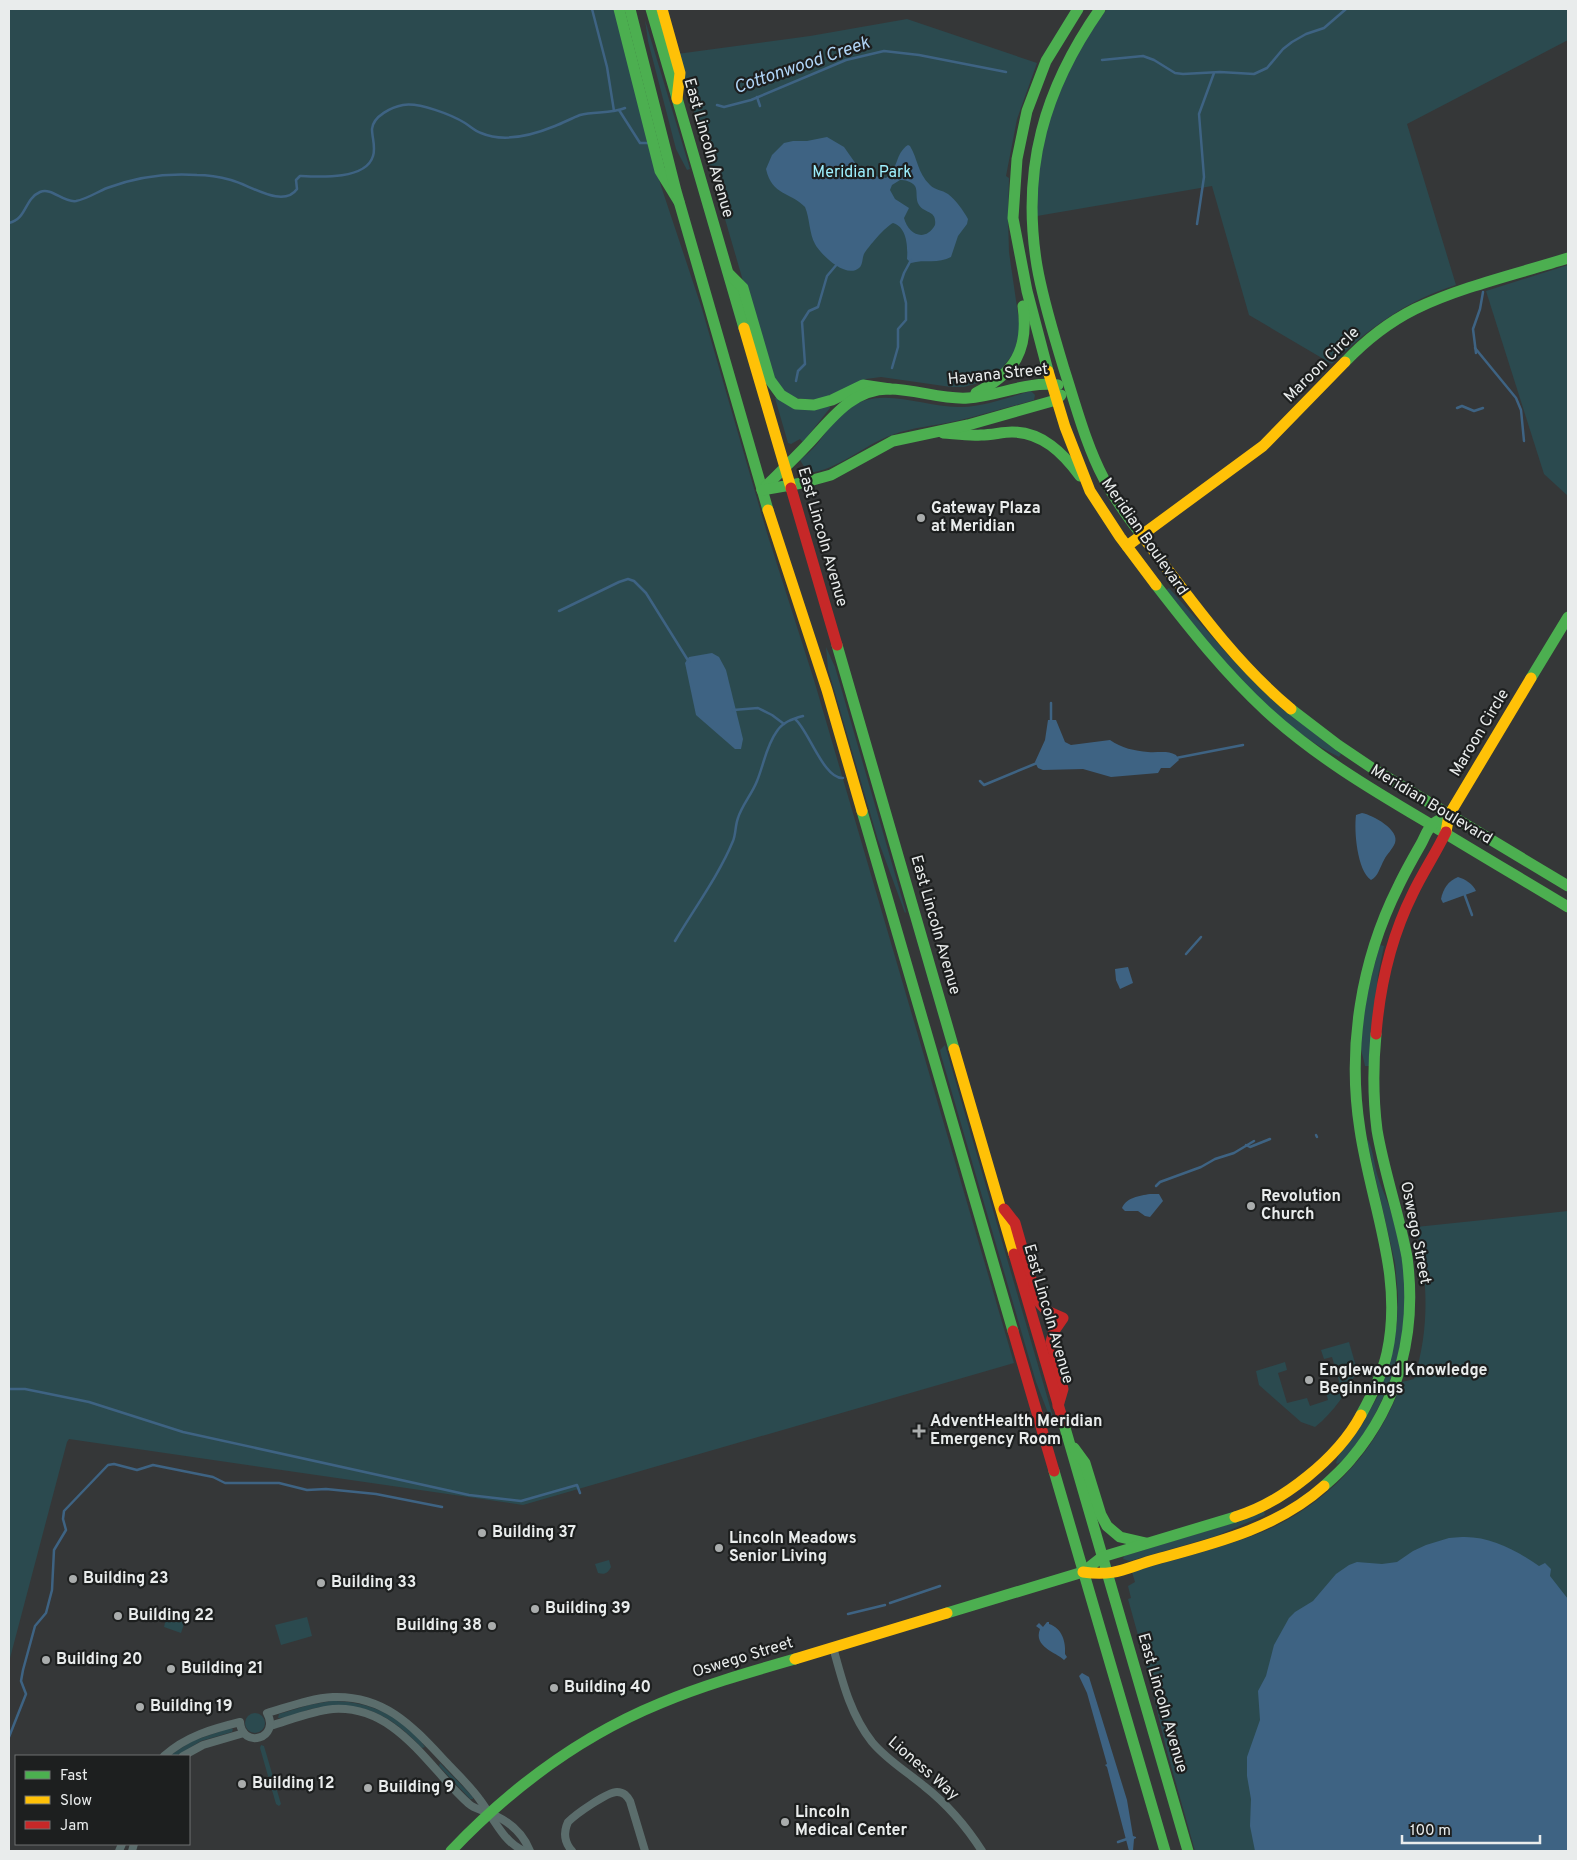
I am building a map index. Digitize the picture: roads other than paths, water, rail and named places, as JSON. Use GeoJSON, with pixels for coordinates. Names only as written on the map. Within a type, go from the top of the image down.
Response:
{"type":"FeatureCollection","features":[{"type":"Feature","properties":{"kind":"main road"},"geometry":{"type":"LineString","coordinates":[[619,9],[660,171],[679,202]]}},
{"type":"Feature","properties":{"kind":"main road"},"geometry":{"type":"LineString","coordinates":[[630,9],[679,202],[762,490],[827,690],[1165,1851]]}},
{"type":"Feature","properties":{"kind":"main road","name":"East Lincoln Avenue"},"geometry":{"type":"LineString","coordinates":[[651,9],[1188,1851]]}},
{"type":"Feature","properties":{"kind":"main road"},"geometry":{"type":"LineString","coordinates":[[662,9],[680,73],[677,99]]}},
{"type":"Feature","properties":{"kind":"main road","name":"Meridian Boulevard"},"geometry":{"type":"LineString","coordinates":[[1078,9],[1046,61],[1027,111],[1017,159],[1014,189],[1014,225],[1026,291],[1056,400],[1090,491],[1127,546],[1200,642],[1266,711],[1325,758],[1381,796],[1568,907]]}},
{"type":"Feature","properties":{"kind":"main road","name":"Meridian Boulevard"},"geometry":{"type":"LineString","coordinates":[[1100,9],[1072,50],[1052,93],[1037,146],[1032,185],[1032,222],[1037,268],[1070,387],[1102,476],[1141,534],[1213,629],[1240,660],[1277,696],[1342,748],[1568,886]]}},
{"type":"Feature","properties":{"kind":"main road"},"geometry":{"type":"LineString","coordinates":[[961,398],[984,389],[1002,377],[1016,362],[1024,344],[1026,320],[1016,270],[1012,230],[1014,225]]}},
{"type":"Feature","properties":{"kind":"main road","name":"Maroon Circle"},"geometry":{"type":"LineString","coordinates":[[1127,546],[1263,446],[1356,350],[1390,324],[1414,310],[1444,297],[1568,258]]}},
{"type":"Feature","properties":{"kind":"main road"},"geometry":{"type":"LineString","coordinates":[[728,272],[743,288],[770,380],[785,399],[802,405],[815,406],[830,402],[850,390],[865,385],[890,389]]}},
{"type":"Feature","properties":{"kind":"main road","name":"Havana Street"},"geometry":{"type":"LineString","coordinates":[[762,490],[844,405],[868,392],[890,389],[936,397],[961,398],[1032,385],[1052,383],[1070,387]]}},
{"type":"Feature","properties":{"kind":"main road","name":"Havana Street"},"geometry":{"type":"LineString","coordinates":[[762,490],[810,482],[834,473],[894,441],[936,432],[1056,400],[1070,387]]}},
{"type":"Feature","properties":{"kind":"main road"},"geometry":{"type":"LineString","coordinates":[[936,432],[978,435],[1017,432],[1033,436],[1050,444],[1060,452],[1090,491]]}},
{"type":"Feature","properties":{"kind":"main road","name":"Maroon Circle"},"geometry":{"type":"LineString","coordinates":[[1449,815],[1568,617]]}},
{"type":"Feature","properties":{"kind":"main road"},"geometry":{"type":"LineString","coordinates":[[1432,826],[1449,815]]}},
{"type":"Feature","properties":{"kind":"main road"},"geometry":{"type":"LineString","coordinates":[[1446,834],[1449,815]]}},
{"type":"Feature","properties":{"kind":"main road","name":"Oswego Street"},"geometry":{"type":"LineString","coordinates":[[1083,1572],[1102,1557],[1242,1515],[1289,1492],[1317,1470],[1337,1450],[1369,1401],[1382,1370],[1388,1344],[1392,1312],[1392,1291],[1387,1253],[1360,1131],[1355,1088],[1361,1000],[1378,934],[1395,892],[1432,826]]}},
{"type":"Feature","properties":{"kind":"main road","name":"Oswego Street"},"geometry":{"type":"LineString","coordinates":[[451,1851],[490,1813],[544,1767],[575,1747],[633,1715],[710,1684],[1083,1572],[1107,1574],[1243,1534],[1287,1514],[1320,1492],[1346,1467],[1370,1436],[1387,1406],[1398,1379],[1406,1351],[1410,1323],[1411,1294],[1406,1254],[1377,1125],[1374,1084],[1376,1029],[1382,987],[1397,928],[1416,886],[1446,834]]}},
{"type":"Feature","properties":{"kind":"main road"},"geometry":{"type":"LineString","coordinates":[[999,1203],[1015,1223],[1039,1303],[1047,1311],[1063,1318],[1055,1330],[1051,1342],[1064,1389],[1058,1406]]}},
{"type":"Feature","properties":{"kind":"main road"},"geometry":{"type":"LineString","coordinates":[[1068,1441],[1085,1463],[1101,1515],[1107,1526],[1120,1537],[1146,1543]]}},
{"type":"Feature","properties":{"kind":"street","name":"Lioness Way"},"geometry":{"type":"LineString","coordinates":[[833,1647],[850,1703],[866,1734],[888,1759],[925,1786],[949,1808],[982,1851]]}},
{"type":"Feature","properties":{"kind":"street"},"geometry":{"type":"LineString","coordinates":[[165,1755],[191,1737],[240,1722],[244,1733],[251,1738],[261,1737],[270,1726],[270,1719],[267,1713],[313,1700],[332,1697],[360,1700],[385,1708],[402,1718],[419,1733],[480,1798],[499,1828],[517,1848],[524,1851]]}},
{"type":"Feature","properties":{"kind":"street"},"geometry":{"type":"LineString","coordinates":[[270,1726],[333,1709],[357,1712],[378,1718],[403,1734],[471,1806],[509,1822],[525,1839],[530,1851]]}},
{"type":"Feature","properties":{"kind":"street"},"geometry":{"type":"LineString","coordinates":[[185,1755],[203,1745],[244,1733]]}},
{"type":"Feature","properties":{"kind":"street"},"geometry":{"type":"LineString","coordinates":[[572,1851],[567,1844],[565,1836],[568,1822],[609,1794],[618,1792],[625,1794],[630,1801],[645,1851]]}},
{"type":"Feature","properties":{"kind":"water"},"geometry":{"type":"Polygon","coordinates":[[[827,137],[844,147],[863,174],[886,178],[893,171],[898,157],[904,148],[908,145],[910,146],[926,180],[932,187],[951,196],[968,219],[967,224],[958,236],[951,257],[942,260],[911,263],[907,259],[907,243],[904,233],[898,225],[893,223],[869,247],[864,254],[859,268],[854,271],[847,270],[834,264],[815,244],[805,207],[800,202],[777,189],[769,178],[766,169],[772,155],[784,143],[827,137]],[[900,180],[892,185],[890,190],[895,199],[909,208],[904,218],[906,224],[917,234],[926,234],[935,225],[934,217],[919,205],[915,186],[910,182],[900,180]]]}},
{"type":"Feature","properties":{"kind":"water"},"geometry":{"type":"Polygon","coordinates":[[[712,653],[719,657],[726,670],[743,739],[741,749],[735,749],[696,715],[685,663],[689,657],[712,653]]]}},
{"type":"Feature","properties":{"kind":"water"},"geometry":{"type":"Polygon","coordinates":[[[1048,720],[1056,720],[1065,742],[1071,745],[1110,740],[1133,750],[1173,753],[1179,760],[1170,768],[1161,768],[1158,773],[1111,777],[1083,769],[1043,770],[1038,768],[1035,762],[1045,740],[1048,720]]]}},
{"type":"Feature","properties":{"kind":"water"},"geometry":{"type":"Polygon","coordinates":[[[1362,813],[1390,828],[1395,838],[1394,845],[1377,874],[1371,880],[1362,868],[1356,840],[1356,815],[1362,813]]]}},
{"type":"Feature","properties":{"kind":"water"},"geometry":{"type":"Polygon","coordinates":[[[1458,877],[1468,882],[1476,891],[1443,903],[1441,899],[1443,892],[1451,881],[1458,877]]]}},
{"type":"Feature","properties":{"kind":"water"},"geometry":{"type":"Polygon","coordinates":[[[1128,967],[1133,983],[1120,989],[1116,980],[1115,969],[1128,967]]]}},
{"type":"Feature","properties":{"kind":"water"},"geometry":{"type":"Polygon","coordinates":[[[1150,1194],[1159,1194],[1163,1201],[1150,1217],[1138,1211],[1125,1211],[1122,1208],[1130,1199],[1150,1194]]]}},
{"type":"Feature","properties":{"kind":"water"},"geometry":{"type":"Polygon","coordinates":[[[1449,1538],[1483,1539],[1502,1545],[1539,1566],[1545,1563],[1551,1569],[1550,1576],[1568,1599],[1568,1851],[1255,1851],[1250,1826],[1251,1799],[1247,1776],[1247,1757],[1260,1720],[1258,1691],[1266,1676],[1274,1645],[1289,1618],[1313,1601],[1336,1574],[1349,1565],[1357,1562],[1382,1564],[1397,1562],[1426,1545],[1449,1538]]]}},
{"type":"Feature","properties":{"kind":"water"},"geometry":{"type":"Polygon","coordinates":[[[1047,1622],[1057,1629],[1062,1636],[1067,1657],[1064,1660],[1042,1645],[1039,1635],[1040,1629],[1036,1626],[1039,1623],[1043,1627],[1047,1622]]]}},
{"type":"Feature","properties":{"kind":"water"},"geometry":{"type":"Polygon","coordinates":[[[1082,1673],[1089,1677],[1127,1800],[1133,1836],[1136,1837],[1134,1839],[1133,1851],[1129,1851],[1087,1693],[1079,1676],[1082,1673]]]}},
{"type":"Feature","properties":{"kind":"waterway"},"geometry":{"type":"LineString","coordinates":[[592,9],[607,67],[614,111]]}},
{"type":"Feature","properties":{"kind":"waterway","name":"Cottonwood Creek"},"geometry":{"type":"LineString","coordinates":[[1102,60],[1143,56],[1154,60],[1175,73],[1220,72],[1254,74],[1267,68],[1283,49],[1292,42],[1306,34],[1324,28],[1346,9]]}},
{"type":"Feature","properties":{"kind":"waterway","name":"Cottonwood Creek"},"geometry":{"type":"LineString","coordinates":[[717,105],[724,107],[751,100],[846,60],[884,51],[919,55],[1006,72]]}},
{"type":"Feature","properties":{"kind":"waterway"},"geometry":{"type":"LineString","coordinates":[[1197,224],[1204,177],[1199,114],[1214,73]]}},
{"type":"Feature","properties":{"kind":"waterway"},"geometry":{"type":"LineString","coordinates":[[757,97],[760,106]]}},
{"type":"Feature","properties":{"kind":"waterway","name":"Cottonwood Creek"},"geometry":{"type":"LineString","coordinates":[[9,223],[15,221],[31,199],[40,192],[49,192],[67,200],[76,201],[118,184],[163,175],[214,176],[231,180],[266,194],[283,197],[291,195],[297,189],[296,180],[300,176],[341,175],[352,173],[369,164],[374,153],[373,124],[379,116],[403,105],[418,105],[435,110],[459,120],[481,133],[509,138],[537,132],[580,115],[625,108]]}},
{"type":"Feature","properties":{"kind":"waterway"},"geometry":{"type":"LineString","coordinates":[[619,110],[640,143],[648,143]]}},
{"type":"Feature","properties":{"kind":"waterway"},"geometry":{"type":"LineString","coordinates":[[892,368],[898,347],[898,329],[906,320],[906,303],[901,282],[911,260]]}},
{"type":"Feature","properties":{"kind":"waterway"},"geometry":{"type":"LineString","coordinates":[[796,381],[798,371],[805,364],[802,322],[809,311],[818,307],[827,276],[838,263]]}},
{"type":"Feature","properties":{"kind":"waterway"},"geometry":{"type":"LineString","coordinates":[[1476,353],[1473,329],[1480,309],[1483,292]]}},
{"type":"Feature","properties":{"kind":"waterway"},"geometry":{"type":"LineString","coordinates":[[1475,348],[1516,398],[1521,410],[1524,441]]}},
{"type":"Feature","properties":{"kind":"waterway"},"geometry":{"type":"LineString","coordinates":[[1457,408],[1462,406],[1474,411],[1483,408]]}},
{"type":"Feature","properties":{"kind":"waterway"},"geometry":{"type":"LineString","coordinates":[[559,611],[619,582],[628,579],[634,581],[646,593],[689,662]]}},
{"type":"Feature","properties":{"kind":"waterway"},"geometry":{"type":"LineString","coordinates":[[1051,703],[1051,721]]}},
{"type":"Feature","properties":{"kind":"waterway"},"geometry":{"type":"LineString","coordinates":[[733,710],[758,708],[784,724]]}},
{"type":"Feature","properties":{"kind":"waterway"},"geometry":{"type":"LineString","coordinates":[[675,941],[714,879],[727,854],[734,838],[740,813],[755,786],[773,737],[785,723],[803,716]]}},
{"type":"Feature","properties":{"kind":"waterway"},"geometry":{"type":"LineString","coordinates":[[795,719],[829,771],[843,778]]}},
{"type":"Feature","properties":{"kind":"waterway"},"geometry":{"type":"LineString","coordinates":[[1176,758],[1243,745]]}},
{"type":"Feature","properties":{"kind":"waterway"},"geometry":{"type":"LineString","coordinates":[[980,781],[984,785],[1037,763]]}},
{"type":"Feature","properties":{"kind":"waterway"},"geometry":{"type":"LineString","coordinates":[[1464,893],[1472,915]]}},
{"type":"Feature","properties":{"kind":"waterway"},"geometry":{"type":"LineString","coordinates":[[1186,954],[1201,937]]}},
{"type":"Feature","properties":{"kind":"waterway"},"geometry":{"type":"LineString","coordinates":[[1246,1145],[1250,1147],[1270,1139]]}},
{"type":"Feature","properties":{"kind":"waterway"},"geometry":{"type":"LineString","coordinates":[[1156,1186],[1160,1182],[1234,1153],[1254,1141]]}},
{"type":"Feature","properties":{"kind":"waterway"},"geometry":{"type":"LineString","coordinates":[[9,1389],[25,1389],[89,1402],[183,1432],[469,1495],[521,1501],[577,1485],[580,1493]]}},
{"type":"Feature","properties":{"kind":"waterway"},"geometry":{"type":"LineString","coordinates":[[9,1737],[26,1694],[21,1681],[35,1626],[46,1613],[52,1590],[54,1550],[66,1530],[63,1519],[64,1511],[108,1465],[114,1464],[137,1470],[153,1465],[213,1477],[225,1483],[279,1483],[307,1490],[326,1489],[376,1494],[442,1507]]}},
{"type":"Feature","properties":{"kind":"waterway"},"geometry":{"type":"LineString","coordinates":[[890,1603],[940,1586]]}},
{"type":"Feature","properties":{"kind":"waterway"},"geometry":{"type":"LineString","coordinates":[[848,1614],[885,1605]]}},
{"type":"Feature","properties":{"kind":"waterway"},"geometry":{"type":"LineString","coordinates":[[1118,1842],[1127,1839]]}},
{"type":"Feature","properties":{"kind":"place","name":"Gateway Plaza at Meridian"},"geometry":{"type":"Point","coordinates":[921,518]}},
{"type":"Feature","properties":{"kind":"place","name":"Revolution Church"},"geometry":{"type":"Point","coordinates":[1251,1206]}},
{"type":"Feature","properties":{"kind":"place","name":"Englewood Knowledge Beginnings"},"geometry":{"type":"Point","coordinates":[1309,1380]}},
{"type":"Feature","properties":{"kind":"place","name":"AdventHealth Meridian Emergency Room"},"geometry":{"type":"Point","coordinates":[919,1431]}},
{"type":"Feature","properties":{"kind":"place","name":"Building 37"},"geometry":{"type":"Point","coordinates":[482,1533]}},
{"type":"Feature","properties":{"kind":"place","name":"Lincoln Meadows Senior Living"},"geometry":{"type":"Point","coordinates":[719,1548]}},
{"type":"Feature","properties":{"kind":"place","name":"Building 23"},"geometry":{"type":"Point","coordinates":[73,1579]}},
{"type":"Feature","properties":{"kind":"place","name":"Building 33"},"geometry":{"type":"Point","coordinates":[321,1583]}},
{"type":"Feature","properties":{"kind":"place","name":"Building 39"},"geometry":{"type":"Point","coordinates":[535,1609]}},
{"type":"Feature","properties":{"kind":"place","name":"Building 22"},"geometry":{"type":"Point","coordinates":[118,1616]}},
{"type":"Feature","properties":{"kind":"place","name":"Building 38"},"geometry":{"type":"Point","coordinates":[492,1626]}},
{"type":"Feature","properties":{"kind":"place","name":"Building 20"},"geometry":{"type":"Point","coordinates":[46,1660]}},
{"type":"Feature","properties":{"kind":"place","name":"Building 21"},"geometry":{"type":"Point","coordinates":[171,1669]}},
{"type":"Feature","properties":{"kind":"place","name":"Building 40"},"geometry":{"type":"Point","coordinates":[554,1688]}},
{"type":"Feature","properties":{"kind":"place","name":"Building 19"},"geometry":{"type":"Point","coordinates":[140,1707]}},
{"type":"Feature","properties":{"kind":"place","name":"Building 12"},"geometry":{"type":"Point","coordinates":[242,1784]}},
{"type":"Feature","properties":{"kind":"place","name":"Building 9"},"geometry":{"type":"Point","coordinates":[368,1788]}},
{"type":"Feature","properties":{"kind":"place","name":"Lincoln Medical Center"},"geometry":{"type":"Point","coordinates":[785,1822]}},
{"type":"Feature","properties":{"kind":"park label","name":"Meridian Park"},"geometry":{"type":"Point","coordinates":[862,173]}}]}
